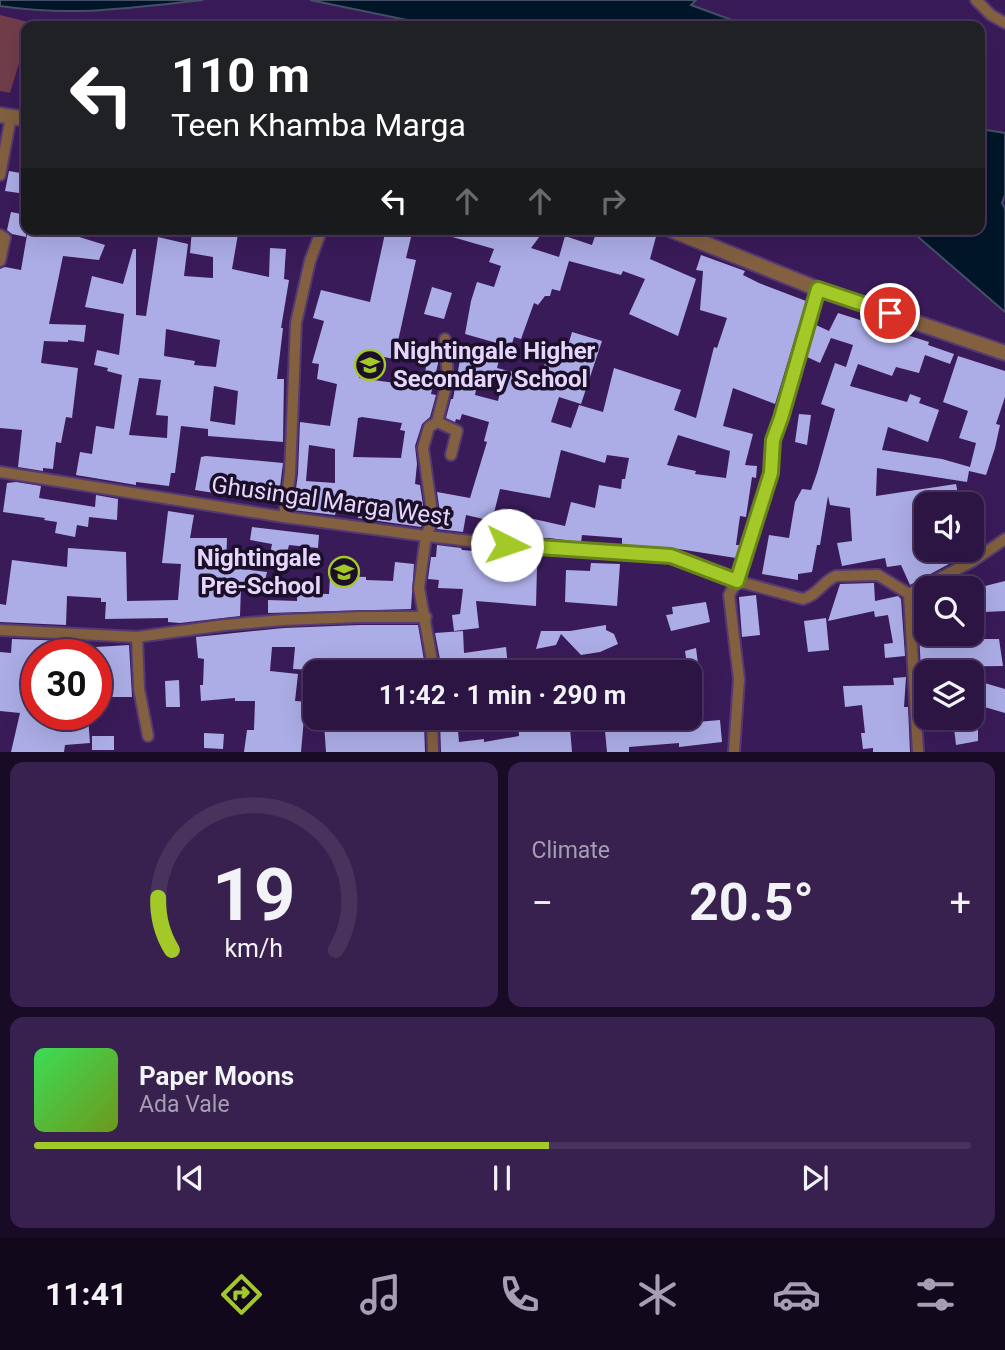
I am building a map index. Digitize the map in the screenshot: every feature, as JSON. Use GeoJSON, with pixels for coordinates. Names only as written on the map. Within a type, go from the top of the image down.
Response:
{"type":"FeatureCollection","features":[{"type":"Feature","properties":{"kind":"street"},"geometry":{"type":"LineString","coordinates":[[976,0],[991,15],[1005,23]]}},
{"type":"Feature","properties":{"kind":"street"},"geometry":{"type":"LineString","coordinates":[[0,175],[5,116]]}},
{"type":"Feature","properties":{"kind":"street"},"geometry":{"type":"LineString","coordinates":[[0,235],[5,238],[0,261]]}},
{"type":"Feature","properties":{"kind":"street"},"geometry":{"type":"LineString","coordinates":[[284,517],[290,474],[296,323],[310,261],[320,235]]}},
{"type":"Feature","properties":{"kind":"street"},"geometry":{"type":"LineString","coordinates":[[684,235],[818,289],[1005,354]]}},
{"type":"Feature","properties":{"kind":"street"},"geometry":{"type":"LineString","coordinates":[[734,751],[739,679],[729,595],[737,581],[771,473],[773,440],[818,289]]}},
{"type":"Feature","properties":{"kind":"street"},"geometry":{"type":"LineString","coordinates":[[432,660],[419,588],[426,536],[433,519],[424,447],[429,427],[437,422],[448,378],[445,339]]}},
{"type":"Feature","properties":{"kind":"street"},"geometry":{"type":"LineString","coordinates":[[437,422],[457,431],[451,455]]}},
{"type":"Feature","properties":{"kind":"street","name":"Ghusingal Marga West"},"geometry":{"type":"LineString","coordinates":[[0,472],[284,517],[426,536],[507,545],[671,556],[737,581],[803,599],[813,596],[835,576],[878,575],[909,594]]}},
{"type":"Feature","properties":{"kind":"street"},"geometry":{"type":"LineString","coordinates":[[918,751],[909,594],[973,561],[1005,539]]}},
{"type":"Feature","properties":{"kind":"street"},"geometry":{"type":"LineString","coordinates":[[0,630],[137,637],[284,620],[426,617]]}},
{"type":"Feature","properties":{"kind":"street"},"geometry":{"type":"LineString","coordinates":[[137,637],[139,689],[148,736]]}},
{"type":"Feature","properties":{"kind":"street"},"geometry":{"type":"LineString","coordinates":[[432,730],[433,751]]}},
{"type":"Feature","properties":{"kind":"shaded area"},"geometry":{"type":"Polygon","coordinates":[[[0,15],[24,21],[21,21],[21,57],[10,93],[0,91],[0,15]]]}},
{"type":"Feature","properties":{"kind":"water"},"geometry":{"type":"Polygon","coordinates":[[[0,0],[203,0],[126,8],[52,11],[0,6],[0,0]]]}},
{"type":"Feature","properties":{"kind":"water"},"geometry":{"type":"Polygon","coordinates":[[[310,0],[696,0],[691,5],[734,21],[412,21],[310,0]]]}},
{"type":"Feature","properties":{"kind":"water"},"geometry":{"type":"Polygon","coordinates":[[[985,130],[1005,133],[1005,195],[1002,203],[1005,209],[1005,312],[916,235],[985,235],[985,130]]]}},
{"type":"Feature","properties":{"kind":"building"},"geometry":{"type":"Polygon","coordinates":[[[9,171],[21,173],[21,193],[5,191],[9,171]]]}},
{"type":"Feature","properties":{"kind":"building"},"geometry":{"type":"Polygon","coordinates":[[[11,212],[21,214],[21,235],[26,237],[7,230],[11,212]]]}},
{"type":"Feature","properties":{"kind":"building"},"geometry":{"type":"Polygon","coordinates":[[[27,235],[73,235],[105,245],[99,260],[63,256],[49,324],[86,325],[84,342],[44,341],[41,363],[78,368],[72,418],[66,417],[61,443],[56,442],[53,469],[43,468],[43,471],[18,467],[22,430],[0,428],[0,269],[5,267],[21,270],[27,235]]]}},
{"type":"Feature","properties":{"kind":"building"},"geometry":{"type":"Polygon","coordinates":[[[192,235],[238,235],[232,269],[269,277],[270,248],[286,249],[284,279],[289,280],[281,328],[277,379],[284,379],[283,442],[208,436],[208,429],[181,426],[175,473],[171,473],[169,486],[136,482],[136,485],[76,475],[80,452],[92,454],[96,426],[114,429],[122,375],[94,365],[97,350],[119,355],[124,314],[85,307],[92,276],[123,284],[133,249],[136,249],[136,315],[146,316],[158,237],[188,244],[184,276],[213,278],[213,257],[190,253],[192,235]],[[166,329],[164,356],[195,361],[194,365],[216,367],[220,340],[166,329]],[[139,378],[129,435],[167,438],[168,416],[156,415],[161,380],[139,378]],[[214,386],[210,421],[235,425],[238,391],[214,386]]]}},
{"type":"Feature","properties":{"kind":"building"},"geometry":{"type":"Polygon","coordinates":[[[385,235],[412,235],[406,258],[416,260],[394,359],[364,353],[359,378],[424,387],[426,365],[409,361],[413,347],[434,350],[432,357],[439,359],[431,394],[436,395],[430,417],[422,424],[415,446],[415,484],[420,485],[425,518],[421,527],[358,518],[359,514],[336,511],[335,515],[293,510],[298,474],[300,422],[330,426],[337,384],[317,379],[319,364],[312,363],[324,321],[313,318],[321,290],[370,302],[385,235]],[[358,418],[353,457],[401,458],[405,431],[400,430],[402,423],[358,418]],[[309,445],[306,481],[335,483],[335,449],[309,445]]]}},
{"type":"Feature","properties":{"kind":"building"},"geometry":{"type":"Polygon","coordinates":[[[445,235],[540,236],[531,248],[559,257],[565,236],[592,245],[595,235],[656,235],[650,259],[696,279],[678,336],[629,314],[645,279],[623,271],[621,275],[569,261],[560,291],[552,289],[550,296],[545,296],[538,305],[534,303],[521,339],[514,337],[511,347],[465,334],[477,282],[494,287],[501,266],[489,262],[494,249],[445,235]]]}},
{"type":"Feature","properties":{"kind":"building"},"geometry":{"type":"Polygon","coordinates":[[[701,255],[745,271],[743,275],[759,283],[806,301],[775,404],[733,388],[723,426],[753,434],[745,465],[757,466],[756,478],[752,477],[746,517],[740,516],[736,545],[740,545],[736,558],[672,548],[622,545],[622,538],[582,535],[581,542],[549,538],[529,539],[494,531],[499,513],[565,526],[571,502],[595,508],[599,485],[621,489],[629,458],[607,455],[605,463],[561,450],[550,498],[500,489],[492,521],[466,515],[463,532],[437,529],[441,519],[437,492],[470,498],[487,442],[484,441],[489,422],[462,414],[460,420],[456,419],[455,422],[446,418],[453,399],[461,354],[499,360],[497,368],[541,379],[548,351],[565,356],[572,332],[602,341],[581,404],[559,397],[551,422],[571,428],[579,405],[603,412],[614,368],[681,390],[674,410],[696,418],[714,347],[717,348],[727,318],[700,310],[703,271],[696,270],[701,255]],[[479,374],[475,395],[498,401],[503,381],[479,374]],[[678,435],[667,465],[696,471],[695,474],[726,478],[730,451],[678,435]]]}},
{"type":"Feature","properties":{"kind":"building"},"geometry":{"type":"Polygon","coordinates":[[[432,287],[452,293],[444,319],[424,314],[432,287]]]}},
{"type":"Feature","properties":{"kind":"building"},"geometry":{"type":"Polygon","coordinates":[[[838,313],[929,342],[928,345],[954,354],[950,364],[925,355],[919,373],[896,367],[892,376],[858,364],[850,386],[907,402],[910,394],[921,398],[919,403],[939,410],[928,442],[888,427],[882,450],[942,459],[970,467],[976,443],[959,438],[968,411],[943,402],[958,356],[1005,371],[1005,397],[996,424],[1000,425],[986,475],[969,471],[967,482],[877,468],[876,496],[956,484],[958,492],[914,492],[914,562],[949,564],[927,576],[914,576],[914,583],[910,585],[901,565],[887,567],[885,558],[842,566],[837,543],[852,541],[850,508],[830,505],[828,496],[820,545],[817,545],[812,572],[798,574],[798,580],[762,574],[769,535],[789,538],[795,502],[802,489],[811,490],[835,409],[821,404],[835,363],[846,367],[853,345],[831,338],[820,363],[807,357],[816,325],[829,331],[838,313]]]}},
{"type":"Feature","properties":{"kind":"building"},"geometry":{"type":"Polygon","coordinates":[[[799,414],[811,415],[807,445],[795,442],[799,414]]]}},
{"type":"Feature","properties":{"kind":"building"},"geometry":{"type":"Polygon","coordinates":[[[201,457],[283,463],[278,503],[259,501],[261,485],[223,480],[221,494],[195,490],[201,457]]]}},
{"type":"Feature","properties":{"kind":"building"},"geometry":{"type":"Polygon","coordinates":[[[7,483],[41,486],[39,498],[95,507],[96,495],[118,499],[117,520],[89,517],[88,527],[77,525],[75,537],[55,533],[57,522],[3,512],[7,483]]]}},
{"type":"Feature","properties":{"kind":"building"},"geometry":{"type":"Polygon","coordinates":[[[168,511],[194,515],[190,538],[227,538],[226,567],[267,572],[263,590],[241,586],[240,616],[180,623],[168,622],[168,618],[105,619],[106,602],[101,602],[101,598],[67,596],[66,625],[0,622],[0,604],[6,605],[12,560],[67,567],[68,548],[126,552],[127,601],[178,600],[181,564],[162,563],[168,511]]]}},
{"type":"Feature","properties":{"kind":"building"},"geometry":{"type":"Polygon","coordinates":[[[252,527],[319,535],[318,548],[289,545],[286,557],[270,554],[272,544],[250,540],[252,527]]]}},
{"type":"Feature","properties":{"kind":"building"},"geometry":{"type":"Polygon","coordinates":[[[437,545],[486,554],[534,555],[533,567],[537,567],[536,606],[476,601],[479,628],[454,631],[452,615],[460,614],[463,589],[438,588],[439,580],[428,579],[431,557],[436,557],[437,545]]]}},
{"type":"Feature","properties":{"kind":"building"},"geometry":{"type":"Polygon","coordinates":[[[395,562],[414,564],[411,609],[268,613],[268,600],[297,601],[297,593],[329,594],[330,576],[393,581],[395,562]]]}},
{"type":"Feature","properties":{"kind":"building"},"geometry":{"type":"Polygon","coordinates":[[[591,563],[620,564],[617,606],[565,602],[566,570],[590,571],[591,563]]]}},
{"type":"Feature","properties":{"kind":"building"},"geometry":{"type":"Polygon","coordinates":[[[1005,581],[1005,611],[984,612],[984,586],[1005,581]]]}},
{"type":"Feature","properties":{"kind":"building"},"geometry":{"type":"Polygon","coordinates":[[[874,583],[875,601],[898,596],[901,599],[905,656],[885,658],[884,644],[893,643],[888,615],[875,617],[874,611],[828,621],[840,584],[874,583]]]}},
{"type":"Feature","properties":{"kind":"building"},"geometry":{"type":"Polygon","coordinates":[[[756,595],[760,635],[742,637],[739,597],[756,595]]]}},
{"type":"Feature","properties":{"kind":"building"},"geometry":{"type":"Polygon","coordinates":[[[706,602],[710,622],[671,631],[666,615],[673,614],[672,607],[706,602]]]}},
{"type":"Feature","properties":{"kind":"building"},"geometry":{"type":"Polygon","coordinates":[[[826,618],[829,650],[808,652],[804,621],[826,618]]]}},
{"type":"Feature","properties":{"kind":"building"},"geometry":{"type":"Polygon","coordinates":[[[418,625],[424,660],[303,660],[303,669],[293,669],[295,647],[272,647],[270,671],[298,674],[295,701],[303,702],[301,752],[244,752],[247,730],[254,730],[255,701],[235,701],[235,698],[201,701],[200,685],[203,685],[204,659],[198,658],[196,637],[284,628],[418,625]]]}},
{"type":"Feature","properties":{"kind":"building"},"geometry":{"type":"Polygon","coordinates":[[[606,625],[606,630],[614,634],[618,644],[600,652],[581,655],[561,634],[556,645],[536,649],[541,631],[570,631],[606,625]]]}},
{"type":"Feature","properties":{"kind":"building"},"geometry":{"type":"Polygon","coordinates":[[[463,631],[464,653],[506,647],[507,660],[440,660],[435,633],[463,631]]]}},
{"type":"Feature","properties":{"kind":"building"},"geometry":{"type":"Polygon","coordinates":[[[12,639],[21,639],[21,730],[89,730],[90,743],[65,745],[64,752],[11,752],[20,713],[0,711],[0,652],[11,653],[12,639]]]}},
{"type":"Feature","properties":{"kind":"building"},"geometry":{"type":"Polygon","coordinates":[[[984,639],[999,639],[1003,666],[984,666],[984,660],[920,660],[920,646],[984,646],[984,639]]]}},
{"type":"Feature","properties":{"kind":"building"},"geometry":{"type":"Polygon","coordinates":[[[129,645],[132,697],[112,697],[112,646],[129,645]]]}},
{"type":"Feature","properties":{"kind":"building"},"geometry":{"type":"Polygon","coordinates":[[[696,648],[698,660],[674,660],[686,658],[685,651],[696,648]]]}},
{"type":"Feature","properties":{"kind":"building"},"geometry":{"type":"Polygon","coordinates":[[[906,677],[904,707],[908,707],[910,752],[873,752],[873,748],[863,749],[861,733],[865,733],[862,705],[845,707],[843,686],[894,685],[893,678],[906,677]]]}},
{"type":"Feature","properties":{"kind":"building"},"geometry":{"type":"Polygon","coordinates":[[[179,680],[180,707],[166,707],[165,681],[179,680]]]}},
{"type":"Feature","properties":{"kind":"building"},"geometry":{"type":"Polygon","coordinates":[[[984,683],[1005,689],[1005,713],[984,707],[984,683]]]}},
{"type":"Feature","properties":{"kind":"building"},"geometry":{"type":"Polygon","coordinates":[[[720,720],[722,742],[679,747],[679,743],[629,747],[629,752],[607,752],[605,731],[702,730],[702,722],[720,720]]]}},
{"type":"Feature","properties":{"kind":"building"},"geometry":{"type":"Polygon","coordinates":[[[324,730],[424,730],[425,752],[326,752],[324,730]]]}},
{"type":"Feature","properties":{"kind":"building"},"geometry":{"type":"Polygon","coordinates":[[[440,730],[458,730],[459,742],[484,739],[484,742],[519,736],[519,730],[570,730],[572,752],[441,752],[440,730]]]}},
{"type":"Feature","properties":{"kind":"building"},"geometry":{"type":"Polygon","coordinates":[[[954,730],[978,730],[978,741],[956,745],[954,730]]]}},
{"type":"Feature","properties":{"kind":"building"},"geometry":{"type":"Polygon","coordinates":[[[204,733],[224,734],[223,749],[204,748],[204,733]]]}},
{"type":"Feature","properties":{"kind":"building"},"geometry":{"type":"Polygon","coordinates":[[[92,736],[114,736],[114,750],[92,750],[92,736]]]}},
{"type":"Feature","properties":{"kind":"place","name":"Nightingale Higher Secondary School"},"geometry":{"type":"Point","coordinates":[370,365]}},
{"type":"Feature","properties":{"kind":"place","name":"Nightingale Pre-School"},"geometry":{"type":"Point","coordinates":[344,572]}},
{"type":"Feature","properties":{"kind":"route"},"geometry":{"type":"LineString","coordinates":[[507,545],[671,556],[737,581],[771,473],[773,440],[818,289],[890,313]]}}]}
